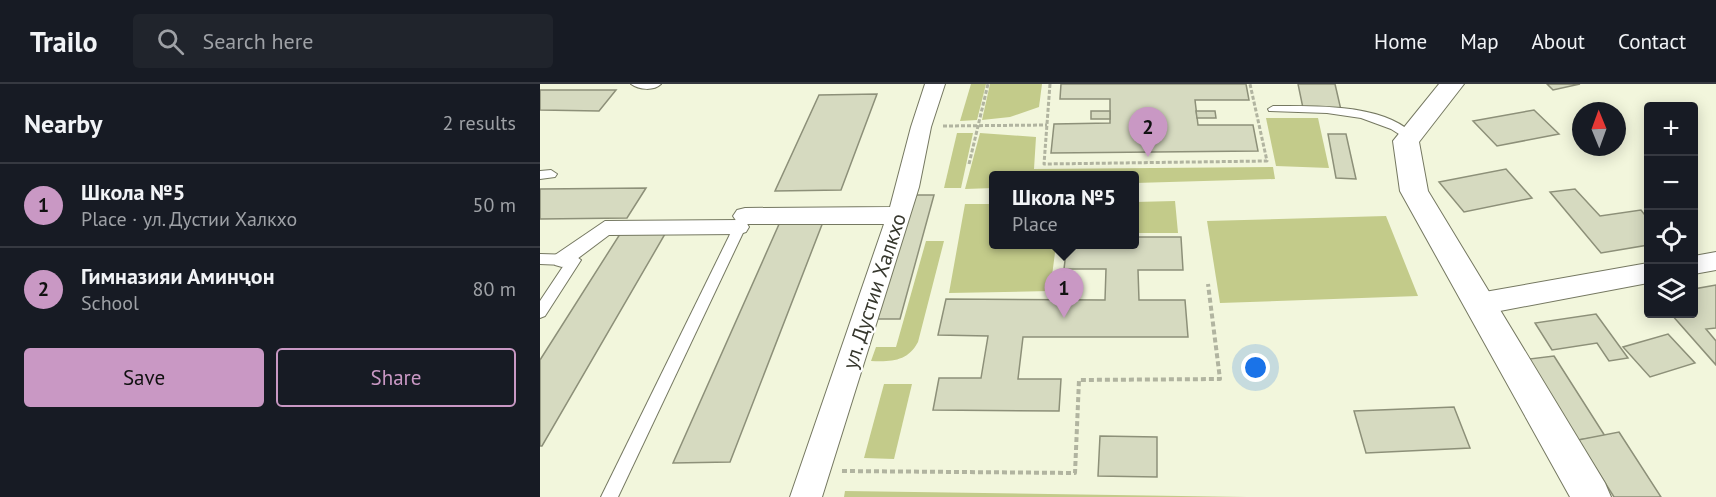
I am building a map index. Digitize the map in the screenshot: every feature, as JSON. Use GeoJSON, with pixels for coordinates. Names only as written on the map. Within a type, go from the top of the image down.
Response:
{"type":"FeatureCollection","features":[{"type":"Feature","properties":{"kind":"street","name":"ул. Дустии Халкхо"},"geometry":{"type":"LineString","coordinates":[[806,497],[908,187],[921,127],[935,84]]}},
{"type":"Feature","properties":{"kind":"street"},"geometry":{"type":"LineString","coordinates":[[1452,84],[1406,141],[1414,191],[1591,497]]}},
{"type":"Feature","properties":{"kind":"street"},"geometry":{"type":"LineString","coordinates":[[562,260],[605,228],[899,215]]}},
{"type":"Feature","properties":{"kind":"street"},"geometry":{"type":"LineString","coordinates":[[1698,264],[1716,261]]}},
{"type":"Feature","properties":{"kind":"street"},"geometry":{"type":"LineString","coordinates":[[1479,304],[1644,274]]}},
{"type":"Feature","properties":{"kind":"lane"},"geometry":{"type":"LineString","coordinates":[[636,84],[656,84]]}},
{"type":"Feature","properties":{"kind":"lane"},"geometry":{"type":"LineString","coordinates":[[1273,110],[1331,110],[1372,117],[1388,122],[1410,137]]}},
{"type":"Feature","properties":{"kind":"lane"},"geometry":{"type":"LineString","coordinates":[[609,497],[742,222]]}},
{"type":"Feature","properties":{"kind":"lane"},"geometry":{"type":"LineString","coordinates":[[540,259],[574,260],[540,312]]}},
{"type":"Feature","properties":{"kind":"path"},"geometry":{"type":"LineString","coordinates":[[969,164],[988,84]]}},
{"type":"Feature","properties":{"kind":"path"},"geometry":{"type":"LineString","coordinates":[[1050,84],[1044,164],[1267,161],[1250,84]]}},
{"type":"Feature","properties":{"kind":"path"},"geometry":{"type":"LineString","coordinates":[[921,127],[1047,125]]}},
{"type":"Feature","properties":{"kind":"path"},"geometry":{"type":"LineString","coordinates":[[815,471],[1075,473],[1079,380],[1220,379],[1208,284]]}},
{"type":"Feature","properties":{"kind":"green space"},"geometry":{"type":"Polygon","coordinates":[[[971,84],[986,84],[977,120],[960,121],[971,84]]]}},
{"type":"Feature","properties":{"kind":"green space"},"geometry":{"type":"Polygon","coordinates":[[[990,84],[1042,84],[1039,107],[1010,117],[982,120],[990,84]]]}},
{"type":"Feature","properties":{"kind":"green space"},"geometry":{"type":"Polygon","coordinates":[[[1266,118],[1318,118],[1329,168],[1276,166],[1266,118]]]}},
{"type":"Feature","properties":{"kind":"green space"},"geometry":{"type":"Polygon","coordinates":[[[957,133],[973,133],[961,188],[944,188],[957,133]]]}},
{"type":"Feature","properties":{"kind":"green space"},"geometry":{"type":"Polygon","coordinates":[[[980,133],[1036,137],[1034,169],[1273,167],[1275,179],[1139,183],[1139,171],[989,171],[989,188],[965,189],[980,133]]]}},
{"type":"Feature","properties":{"kind":"green space"},"geometry":{"type":"Polygon","coordinates":[[[1175,201],[1178,233],[1139,233],[1139,202],[1175,201]]]}},
{"type":"Feature","properties":{"kind":"green space"},"geometry":{"type":"Polygon","coordinates":[[[965,204],[989,204],[989,249],[1055,249],[1050,291],[949,293],[965,204]]]}},
{"type":"Feature","properties":{"kind":"green space"},"geometry":{"type":"Polygon","coordinates":[[[1386,216],[1418,296],[1220,303],[1207,221],[1386,216]]]}},
{"type":"Feature","properties":{"kind":"green space"},"geometry":{"type":"Polygon","coordinates":[[[926,241],[944,241],[918,342],[904,357],[886,361],[871,361],[876,347],[896,347],[926,241]]]}},
{"type":"Feature","properties":{"kind":"green space"},"geometry":{"type":"Polygon","coordinates":[[[884,384],[912,384],[894,459],[864,458],[884,384]]]}},
{"type":"Feature","properties":{"kind":"green space"},"geometry":{"type":"Polygon","coordinates":[[[845,491],[1247,497],[844,497],[845,491]]]}},
{"type":"Feature","properties":{"kind":"building"},"geometry":{"type":"Polygon","coordinates":[[[1061,84],[1246,84],[1249,100],[1195,100],[1198,125],[1253,125],[1258,151],[1051,153],[1054,124],[1110,123],[1110,99],[1060,99],[1061,84]]]}},
{"type":"Feature","properties":{"kind":"building"},"geometry":{"type":"Polygon","coordinates":[[[1298,84],[1335,84],[1341,110],[1303,108],[1298,84]]]}},
{"type":"Feature","properties":{"kind":"building"},"geometry":{"type":"Polygon","coordinates":[[[1547,84],[1580,84],[1553,90],[1547,84]]]}},
{"type":"Feature","properties":{"kind":"building"},"geometry":{"type":"Polygon","coordinates":[[[540,90],[616,90],[599,111],[540,110],[540,90]]]}},
{"type":"Feature","properties":{"kind":"building"},"geometry":{"type":"Polygon","coordinates":[[[877,94],[841,190],[775,191],[819,95],[877,94]]]}},
{"type":"Feature","properties":{"kind":"building"},"geometry":{"type":"Polygon","coordinates":[[[1534,110],[1559,134],[1497,146],[1473,121],[1534,110]]]}},
{"type":"Feature","properties":{"kind":"building"},"geometry":{"type":"Polygon","coordinates":[[[1091,111],[1110,111],[1110,119],[1091,119],[1091,111]]]}},
{"type":"Feature","properties":{"kind":"building"},"geometry":{"type":"Polygon","coordinates":[[[1196,111],[1215,111],[1216,118],[1197,118],[1196,111]]]}},
{"type":"Feature","properties":{"kind":"building"},"geometry":{"type":"Polygon","coordinates":[[[1328,134],[1346,134],[1356,179],[1336,178],[1328,134]]]}},
{"type":"Feature","properties":{"kind":"building"},"geometry":{"type":"Polygon","coordinates":[[[1506,169],[1532,198],[1464,212],[1439,182],[1506,169]]]}},
{"type":"Feature","properties":{"kind":"building"},"geometry":{"type":"Polygon","coordinates":[[[646,188],[627,218],[540,219],[540,189],[646,188]]]}},
{"type":"Feature","properties":{"kind":"building"},"geometry":{"type":"Polygon","coordinates":[[[1575,189],[1600,216],[1641,210],[1644,214],[1644,246],[1601,253],[1550,192],[1575,189]]]}},
{"type":"Feature","properties":{"kind":"building"},"geometry":{"type":"Polygon","coordinates":[[[911,195],[934,195],[900,319],[873,319],[911,195]]]}},
{"type":"Feature","properties":{"kind":"building"},"geometry":{"type":"Polygon","coordinates":[[[780,222],[823,222],[730,462],[673,463],[780,222]]]}},
{"type":"Feature","properties":{"kind":"building"},"geometry":{"type":"Polygon","coordinates":[[[620,234],[665,234],[540,446],[540,360],[620,234]]]}},
{"type":"Feature","properties":{"kind":"building"},"geometry":{"type":"Polygon","coordinates":[[[1139,237],[1181,237],[1183,270],[1138,270],[1139,300],[1185,300],[1188,337],[1023,337],[1018,379],[1061,379],[1059,411],[933,410],[939,378],[981,378],[988,336],[938,335],[946,299],[1105,300],[1106,269],[1064,269],[1066,249],[1139,249],[1139,237]]]}},
{"type":"Feature","properties":{"kind":"building"},"geometry":{"type":"Polygon","coordinates":[[[1716,285],[1716,328],[1706,329],[1716,341],[1716,365],[1675,318],[1698,318],[1698,288],[1716,285]]]}},
{"type":"Feature","properties":{"kind":"building"},"geometry":{"type":"Polygon","coordinates":[[[1596,314],[1628,358],[1609,361],[1597,343],[1552,350],[1535,323],[1596,314]]]}},
{"type":"Feature","properties":{"kind":"building"},"geometry":{"type":"Polygon","coordinates":[[[1668,334],[1695,363],[1650,377],[1623,347],[1668,334]]]}},
{"type":"Feature","properties":{"kind":"building"},"geometry":{"type":"Polygon","coordinates":[[[1554,356],[1605,436],[1578,440],[1529,359],[1554,356]]]}},
{"type":"Feature","properties":{"kind":"building"},"geometry":{"type":"Polygon","coordinates":[[[1454,407],[1470,448],[1366,453],[1354,411],[1454,407]]]}},
{"type":"Feature","properties":{"kind":"building"},"geometry":{"type":"Polygon","coordinates":[[[1619,432],[1661,497],[1614,497],[1578,440],[1619,432]]]}},
{"type":"Feature","properties":{"kind":"building"},"geometry":{"type":"Polygon","coordinates":[[[1100,436],[1157,437],[1157,477],[1098,476],[1100,436]]]}},
{"type":"Feature","properties":{"kind":"place","name":"Гимназияи Аминҷон"},"geometry":{"type":"Point","coordinates":[1148,157]}},
{"type":"Feature","properties":{"kind":"place","name":"Школа №5"},"geometry":{"type":"Point","coordinates":[1064,318]}}]}
